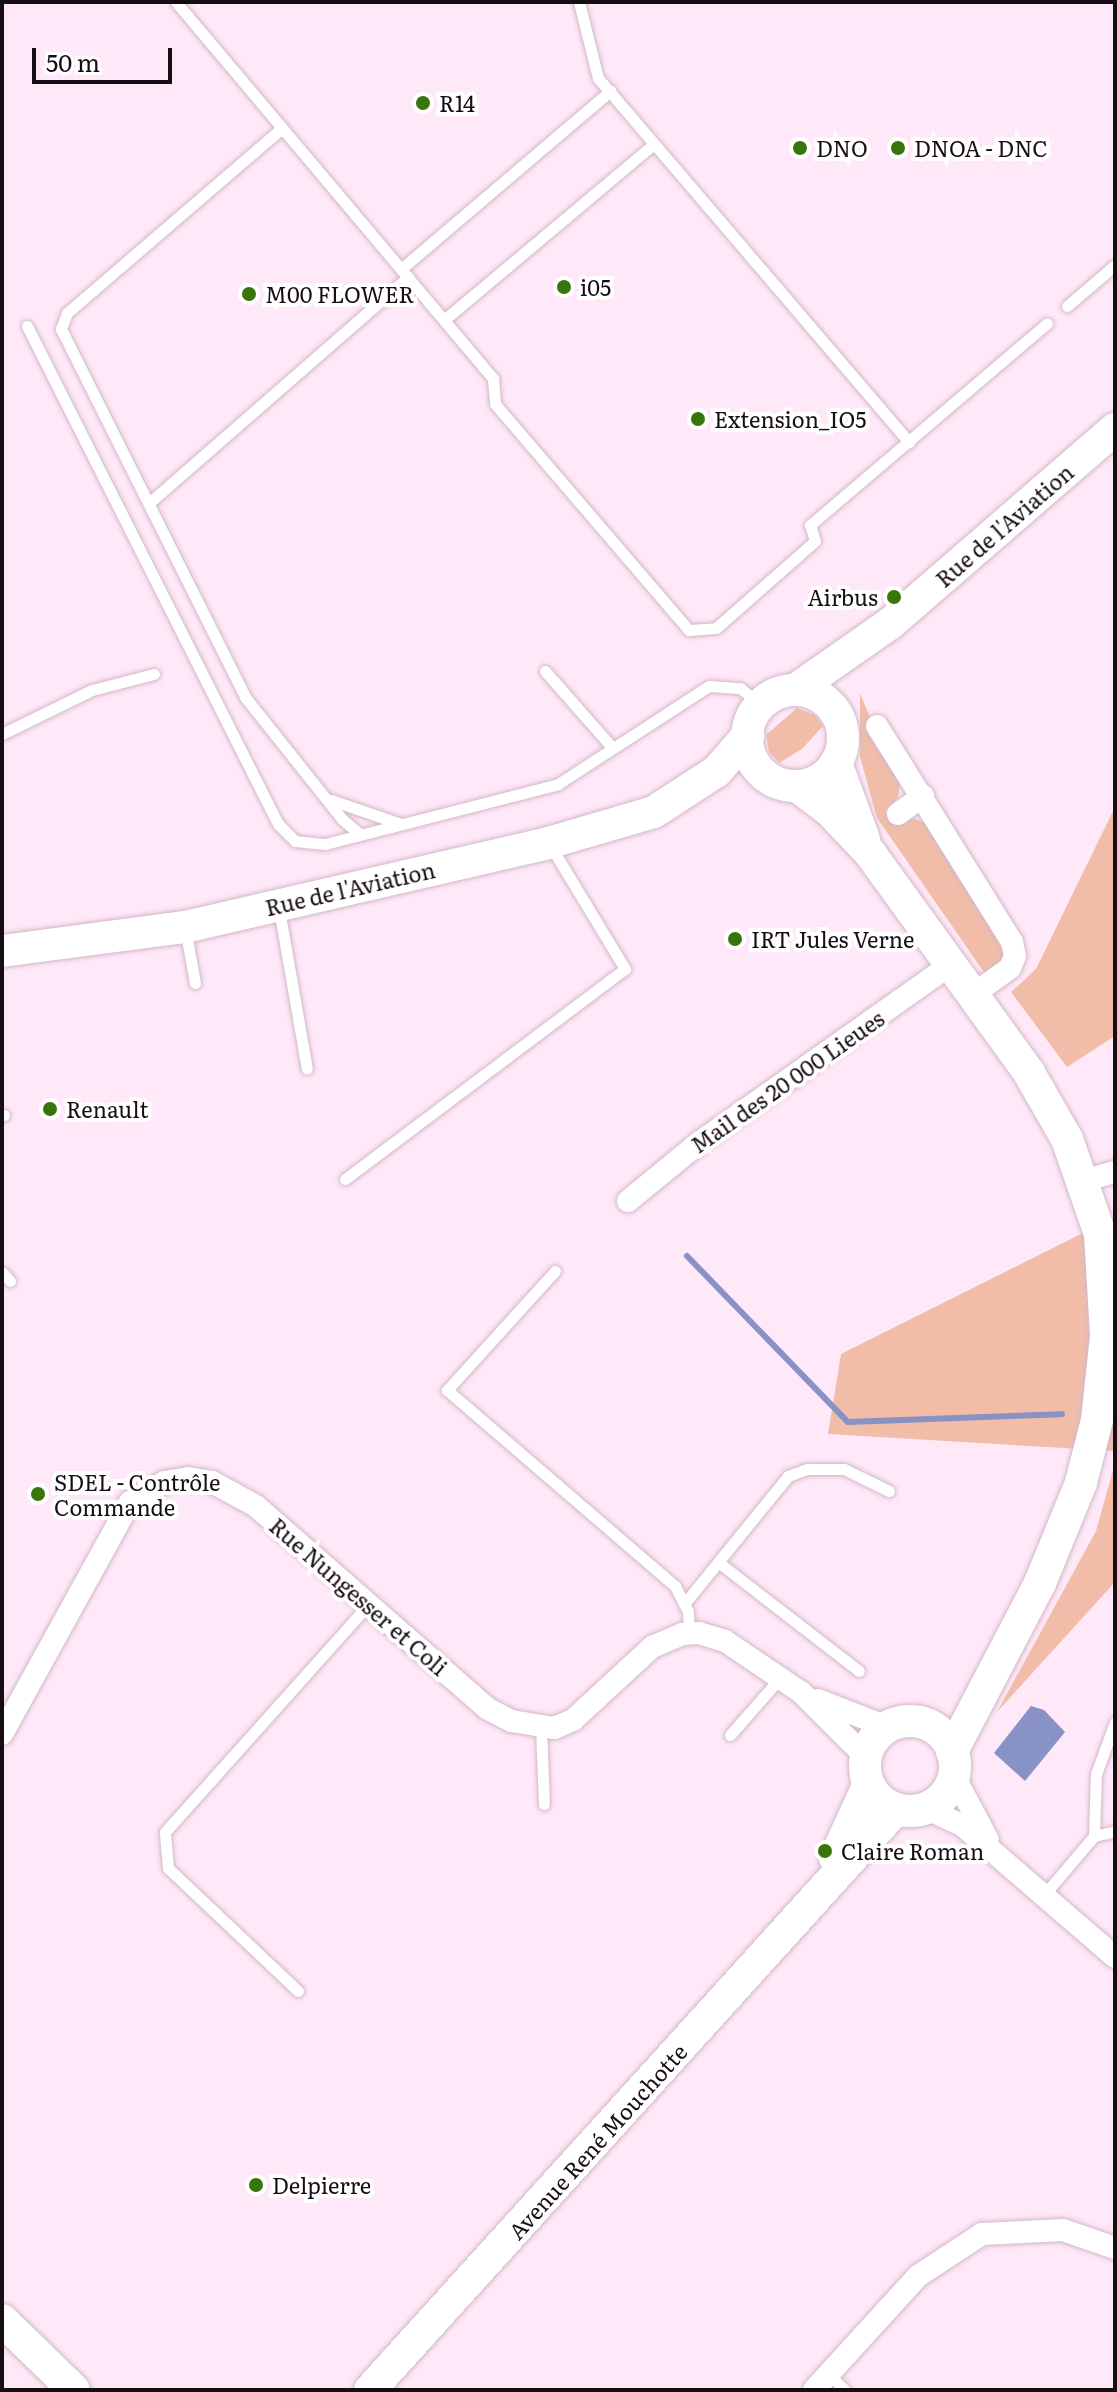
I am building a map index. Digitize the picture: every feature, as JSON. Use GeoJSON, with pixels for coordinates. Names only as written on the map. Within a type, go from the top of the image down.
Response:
{"type":"FeatureCollection","features":[{"type":"Feature","properties":{"kind":"street","name":"Rue de l'Aviation"},"geometry":{"type":"LineString","coordinates":[[795,690],[892,622],[1115,429]]}},
{"type":"Feature","properties":{"kind":"street","name":"Rue de l'Aviation"},"geometry":{"type":"LineString","coordinates":[[838,718],[856,671],[892,622]]}},
{"type":"Feature","properties":{"kind":"street"},"geometry":{"type":"LineString","coordinates":[[786,784],[820,779],[836,763],[843,740],[838,718],[820,698],[795,690],[761,705],[748,735],[752,759],[786,784],[828,809],[870,853],[1051,1108],[1083,1181],[1100,1234],[1107,1297],[1097,1420],[1067,1526],[997,1658],[943,1796],[911,1808]]}},
{"type":"Feature","properties":{"kind":"street"},"geometry":{"type":"LineString","coordinates":[[877,726],[923,796],[1014,949],[1010,968],[971,996]]}},
{"type":"Feature","properties":{"kind":"street","name":"Rue de l'Aviation"},"geometry":{"type":"LineString","coordinates":[[2,951],[185,927],[548,843],[654,812],[717,771],[748,735]]}},
{"type":"Feature","properties":{"kind":"street"},"geometry":{"type":"LineString","coordinates":[[836,763],[870,853]]}},
{"type":"Feature","properties":{"kind":"street","name":"Rue de l'Aviation"},"geometry":{"type":"LineString","coordinates":[[689,790],[786,784]]}},
{"type":"Feature","properties":{"kind":"street"},"geometry":{"type":"LineString","coordinates":[[898,814],[923,796]]}},
{"type":"Feature","properties":{"kind":"street","name":"Mail des 20 000 Lieues"},"geometry":{"type":"LineString","coordinates":[[628,1201],[700,1142],[949,966]]}},
{"type":"Feature","properties":{"kind":"street"},"geometry":{"type":"LineString","coordinates":[[1083,1181],[1115,1172]]}},
{"type":"Feature","properties":{"kind":"street","name":"Rue Nungesser et Coli"},"geometry":{"type":"LineString","coordinates":[[2,1734],[130,1502],[164,1482],[212,1482],[235,1491],[488,1709],[541,1727]]}},
{"type":"Feature","properties":{"kind":"street"},"geometry":{"type":"LineString","coordinates":[[541,1727],[573,1720],[652,1647],[689,1634],[725,1641],[802,1693],[887,1727],[919,1721],[960,1701],[997,1658]]}},
{"type":"Feature","properties":{"kind":"street"},"geometry":{"type":"LineString","coordinates":[[802,1693],[867,1771],[911,1808],[962,1825],[1115,1957]]}},
{"type":"Feature","properties":{"kind":"street"},"geometry":{"type":"LineString","coordinates":[[919,1721],[934,1727],[1004,1864]]}},
{"type":"Feature","properties":{"kind":"street"},"geometry":{"type":"LineString","coordinates":[[867,1771],[887,1727]]}},
{"type":"Feature","properties":{"kind":"street","name":"Avenue René Mouchotte"},"geometry":{"type":"LineString","coordinates":[[821,1890],[867,1771]]}},
{"type":"Feature","properties":{"kind":"street","name":"Avenue René Mouchotte"},"geometry":{"type":"LineString","coordinates":[[370,2390],[821,1890],[911,1808]]}},
{"type":"Feature","properties":{"kind":"street"},"geometry":{"type":"LineString","coordinates":[[821,2382],[918,2276],[982,2234],[1063,2230],[1115,2248]]}},
{"type":"Feature","properties":{"kind":"street"},"geometry":{"type":"LineString","coordinates":[[2,2320],[74,2390]]}},
{"type":"Feature","properties":{"kind":"lane"},"geometry":{"type":"LineString","coordinates":[[176,2],[493,379],[495,404],[689,630],[716,628],[815,541],[810,525],[1047,323]]}},
{"type":"Feature","properties":{"kind":"lane"},"geometry":{"type":"LineString","coordinates":[[579,2],[598,78],[909,442]]}},
{"type":"Feature","properties":{"kind":"lane"},"geometry":{"type":"LineString","coordinates":[[149,503],[610,91]]}},
{"type":"Feature","properties":{"kind":"lane"},"geometry":{"type":"LineString","coordinates":[[282,128],[61,321],[64,337],[245,697],[331,800],[343,820],[361,835]]}},
{"type":"Feature","properties":{"kind":"lane"},"geometry":{"type":"LineString","coordinates":[[444,320],[654,144]]}},
{"type":"Feature","properties":{"kind":"lane"},"geometry":{"type":"LineString","coordinates":[[1067,306],[1115,265]]}},
{"type":"Feature","properties":{"kind":"lane"},"geometry":{"type":"LineString","coordinates":[[27,326],[286,837],[308,845],[361,835],[558,784],[611,746],[709,686],[740,688],[761,705]]}},
{"type":"Feature","properties":{"kind":"lane"},"geometry":{"type":"LineString","coordinates":[[545,671],[611,746]]}},
{"type":"Feature","properties":{"kind":"lane"},"geometry":{"type":"LineString","coordinates":[[2,734],[92,690],[154,674]]}},
{"type":"Feature","properties":{"kind":"lane"},"geometry":{"type":"LineString","coordinates":[[331,800],[402,824]]}},
{"type":"Feature","properties":{"kind":"lane"},"geometry":{"type":"LineString","coordinates":[[345,1179],[625,969],[548,843]]}},
{"type":"Feature","properties":{"kind":"lane"},"geometry":{"type":"LineString","coordinates":[[278,905],[307,1069]]}},
{"type":"Feature","properties":{"kind":"lane"},"geometry":{"type":"LineString","coordinates":[[185,927],[195,983]]}},
{"type":"Feature","properties":{"kind":"lane"},"geometry":{"type":"LineString","coordinates":[[555,1271],[447,1390],[675,1586],[684,1604],[689,1634]]}},
{"type":"Feature","properties":{"kind":"lane"},"geometry":{"type":"LineString","coordinates":[[684,1604],[788,1476],[807,1469],[844,1469],[889,1491]]}},
{"type":"Feature","properties":{"kind":"lane"},"geometry":{"type":"LineString","coordinates":[[718,1562],[859,1671]]}},
{"type":"Feature","properties":{"kind":"lane"},"geometry":{"type":"LineString","coordinates":[[298,1991],[168,1868],[165,1832],[369,1604]]}},
{"type":"Feature","properties":{"kind":"lane"},"geometry":{"type":"LineString","coordinates":[[730,1735],[780,1678]]}},
{"type":"Feature","properties":{"kind":"lane"},"geometry":{"type":"LineString","coordinates":[[1094,1836],[1096,1774],[1115,1722]]}},
{"type":"Feature","properties":{"kind":"lane"},"geometry":{"type":"LineString","coordinates":[[541,1727],[544,1804]]}},
{"type":"Feature","properties":{"kind":"lane"},"geometry":{"type":"LineString","coordinates":[[1043,1896],[1094,1836],[1115,1831]]}},
{"type":"Feature","properties":{"kind":"lane"},"geometry":{"type":"LineString","coordinates":[[821,2382],[845,2390]]}},
{"type":"Feature","properties":{"kind":"shaded area"},"geometry":{"type":"Polygon","coordinates":[[[860,693],[874,727],[867,732],[900,784],[898,798],[885,811],[895,826],[912,818],[927,823],[1003,945],[1007,955],[988,978],[877,818],[860,757],[860,693]]]}},
{"type":"Feature","properties":{"kind":"shaded area"},"geometry":{"type":"Polygon","coordinates":[[[797,708],[815,715],[823,726],[802,749],[779,763],[769,752],[766,735],[797,708]]]}},
{"type":"Feature","properties":{"kind":"shaded area"},"geometry":{"type":"Polygon","coordinates":[[[1115,807],[1115,1036],[1067,1067],[1011,992],[1036,969],[1115,807]]]}},
{"type":"Feature","properties":{"kind":"shaded area"},"geometry":{"type":"Polygon","coordinates":[[[1115,1217],[1115,1451],[828,1434],[841,1354],[1115,1217]]]}},
{"type":"Feature","properties":{"kind":"shaded area"},"geometry":{"type":"Polygon","coordinates":[[[1115,1463],[1115,1582],[997,1712],[1096,1531],[1115,1463]]]}},
{"type":"Feature","properties":{"kind":"water"},"geometry":{"type":"Polygon","coordinates":[[[1031,1706],[1044,1710],[1065,1732],[1025,1781],[994,1753],[1031,1706]]]}},
{"type":"Feature","properties":{"kind":"waterway"},"geometry":{"type":"LineString","coordinates":[[687,1256],[848,1422],[1062,1414]]}},
{"type":"Feature","properties":{"kind":"place","name":"R14"},"geometry":{"type":"Point","coordinates":[423,103]}},
{"type":"Feature","properties":{"kind":"place","name":"DNO"},"geometry":{"type":"Point","coordinates":[800,148]}},
{"type":"Feature","properties":{"kind":"place","name":"DNOA - DNC"},"geometry":{"type":"Point","coordinates":[898,148]}},
{"type":"Feature","properties":{"kind":"place","name":"i05"},"geometry":{"type":"Point","coordinates":[564,287]}},
{"type":"Feature","properties":{"kind":"place","name":"M00 FLOWER"},"geometry":{"type":"Point","coordinates":[249,294]}},
{"type":"Feature","properties":{"kind":"place","name":"Extension_IO5"},"geometry":{"type":"Point","coordinates":[698,419]}},
{"type":"Feature","properties":{"kind":"place","name":"Airbus"},"geometry":{"type":"Point","coordinates":[894,597]}},
{"type":"Feature","properties":{"kind":"place","name":"IRT Jules Verne"},"geometry":{"type":"Point","coordinates":[735,939]}},
{"type":"Feature","properties":{"kind":"place","name":"Renault"},"geometry":{"type":"Point","coordinates":[50,1109]}},
{"type":"Feature","properties":{"kind":"place","name":"SDEL - Contrôle Commande"},"geometry":{"type":"Point","coordinates":[38,1494]}},
{"type":"Feature","properties":{"kind":"place","name":"Claire Roman"},"geometry":{"type":"Point","coordinates":[825,1851]}},
{"type":"Feature","properties":{"kind":"place","name":"Delpierre"},"geometry":{"type":"Point","coordinates":[256,2185]}}]}
